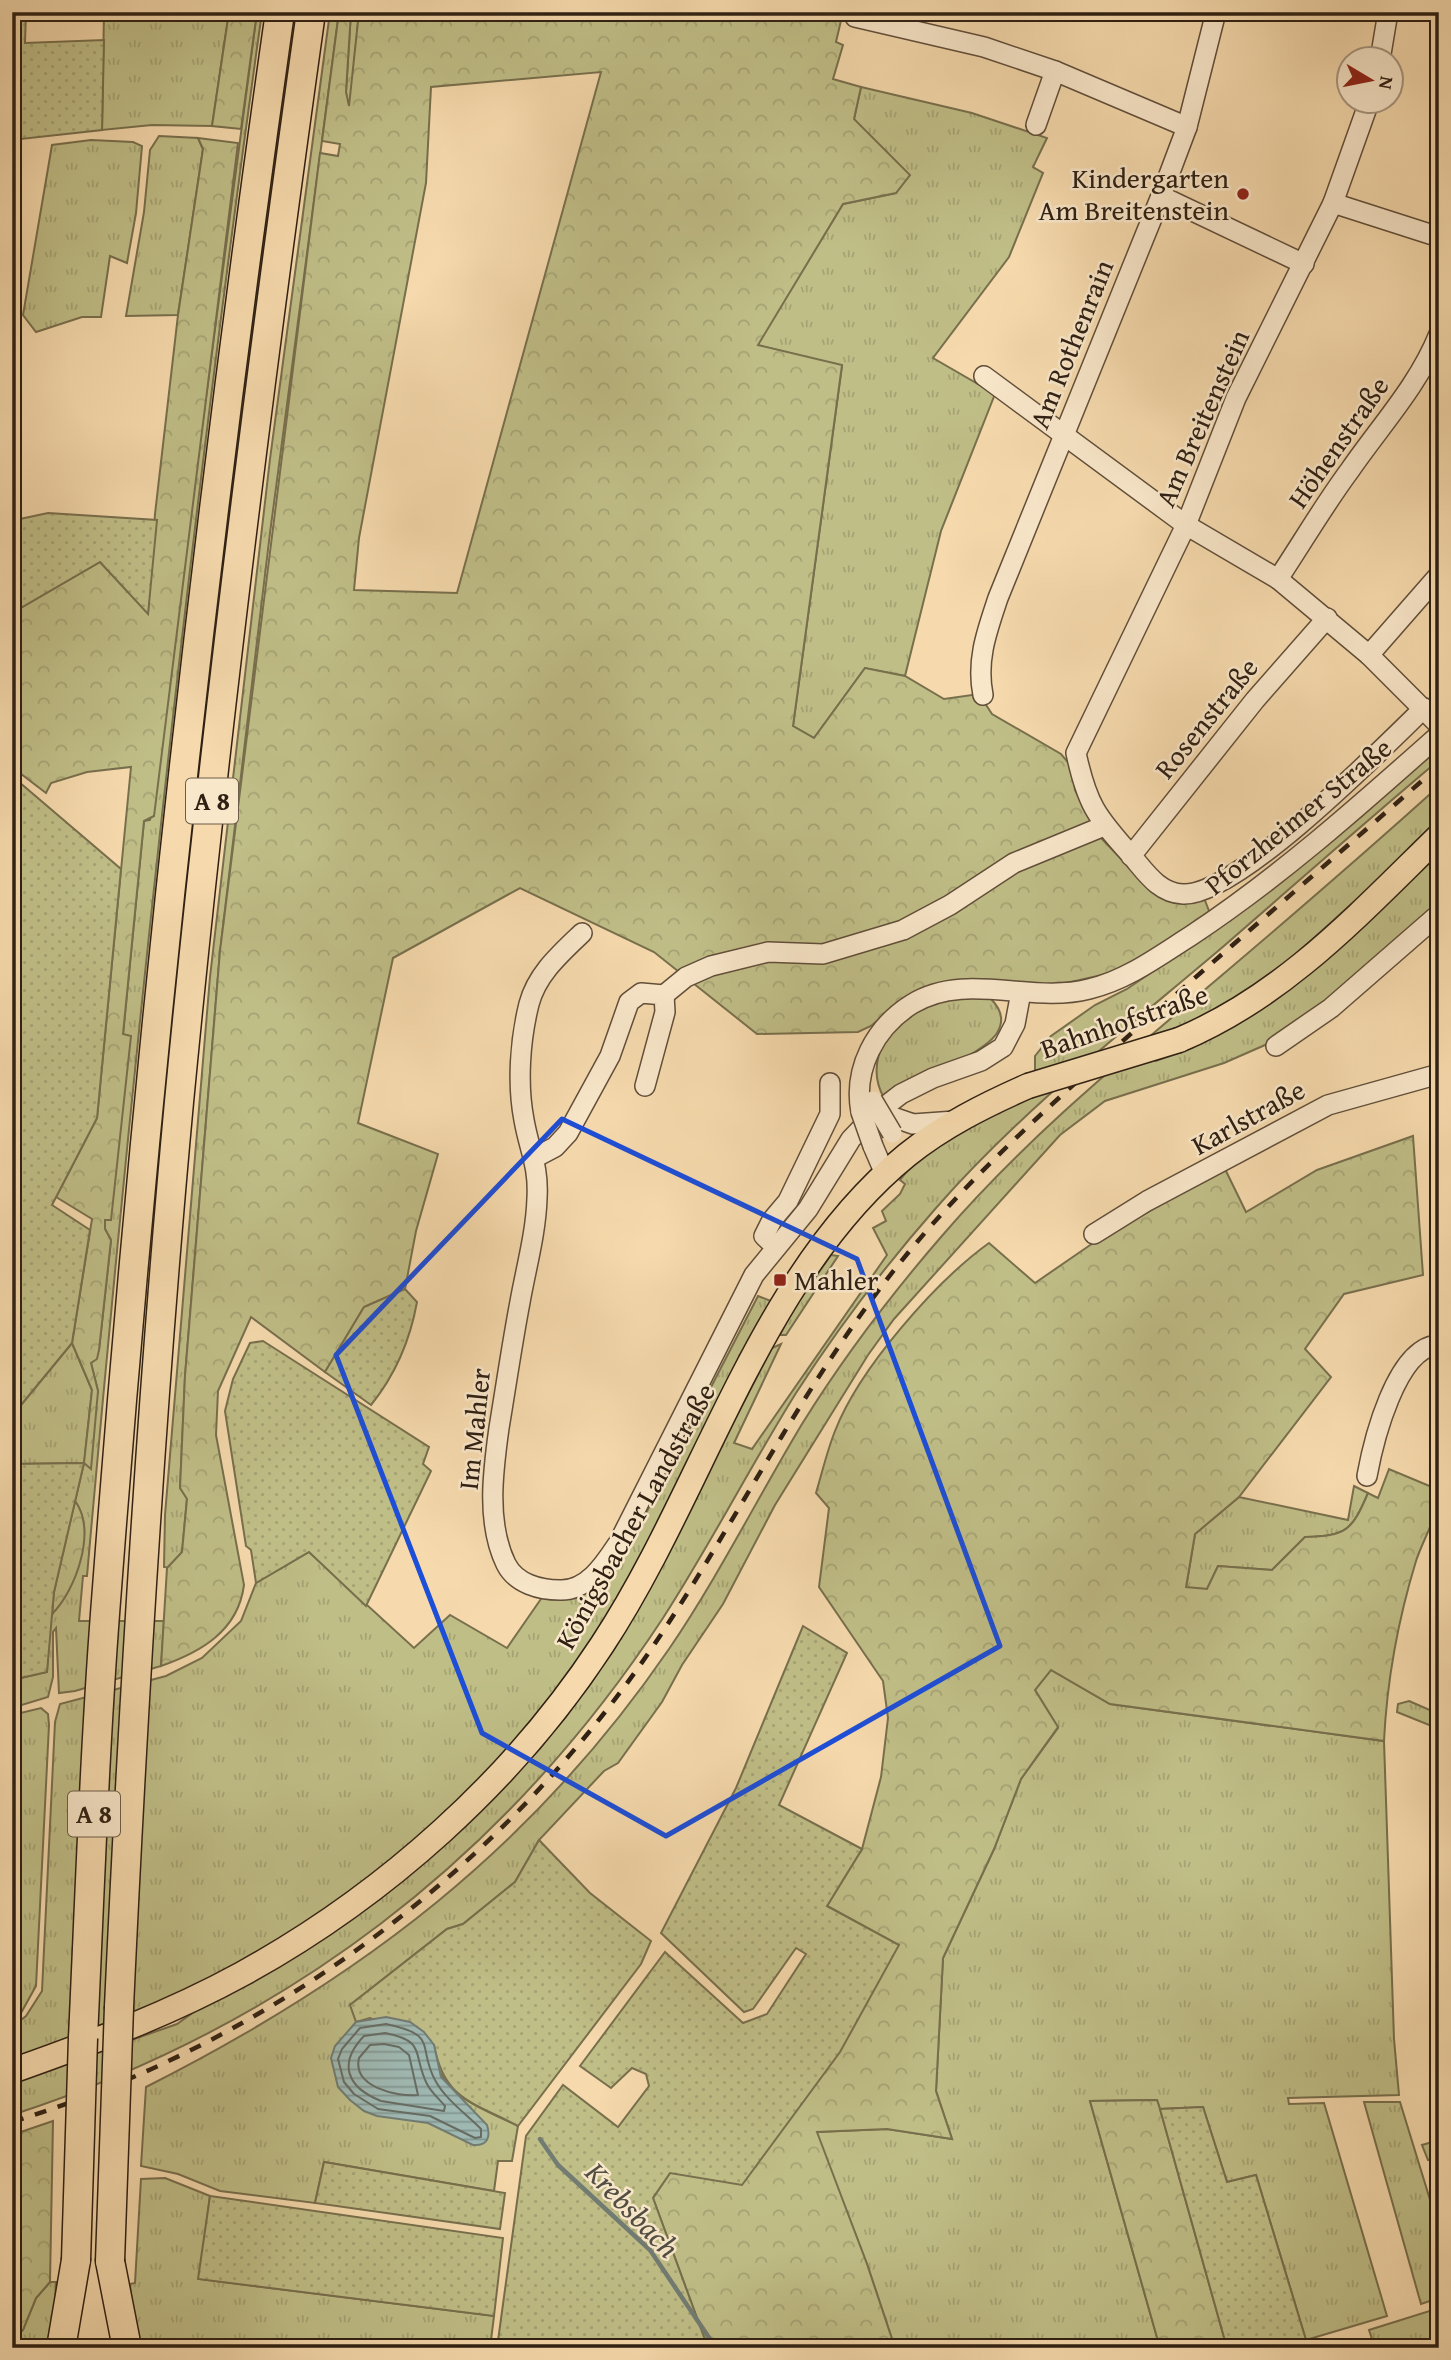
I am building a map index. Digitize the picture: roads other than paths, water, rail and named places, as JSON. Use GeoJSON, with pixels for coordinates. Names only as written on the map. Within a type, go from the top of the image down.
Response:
{"type":"FeatureCollection","features":[{"type":"Feature","properties":{"kind":"highway","name":"A 8"},"geometry":{"type":"LineString","coordinates":[[74,2348],[83,2038],[107,1590],[136,1242],[179,807],[280,12]]}},
{"type":"Feature","properties":{"kind":"highway","name":"A 8"},"geometry":{"type":"LineString","coordinates":[[109,2348],[124,1901],[141,1592],[170,1201],[190,998],[260,400],[311,12]]}},
{"type":"Feature","properties":{"kind":"highway"},"geometry":{"type":"LineString","coordinates":[[61,2348],[76,2260]]}},
{"type":"Feature","properties":{"kind":"highway"},"geometry":{"type":"LineString","coordinates":[[110,2261],[127,2348]]}},
{"type":"Feature","properties":{"kind":"main road","name":"Bahnhofstraße"},"geometry":{"type":"LineString","coordinates":[[907,1155],[956,1121],[1028,1086],[1179,1040],[1224,1020],[1298,971],[1439,836]]}},
{"type":"Feature","properties":{"kind":"main road","name":"Königsbacher Landstraße"},"geometry":{"type":"LineString","coordinates":[[12,2071],[149,2019],[203,1994],[277,1954],[390,1875],[485,1788],[543,1724],[601,1646],[649,1564],[793,1288],[842,1220],[885,1174],[907,1155]]}},
{"type":"Feature","properties":{"kind":"street","name":"Am Rothenrain"},"geometry":{"type":"LineString","coordinates":[[983,695],[979,673],[983,646],[1017,549],[1067,434],[1187,127],[1216,12]]}},
{"type":"Feature","properties":{"kind":"street"},"geometry":{"type":"LineString","coordinates":[[1382,46],[1388,12]]}},
{"type":"Feature","properties":{"kind":"street"},"geometry":{"type":"LineString","coordinates":[[855,17],[984,47],[1055,71],[1187,127]]}},
{"type":"Feature","properties":{"kind":"street"},"geometry":{"type":"LineString","coordinates":[[1036,125],[1055,71]]}},
{"type":"Feature","properties":{"kind":"street","name":"Am Breitenstein"},"geometry":{"type":"LineString","coordinates":[[1104,826],[1098,819],[1083,785],[1076,753],[1186,525],[1237,398],[1334,203],[1364,116]]}},
{"type":"Feature","properties":{"kind":"street"},"geometry":{"type":"LineString","coordinates":[[1161,196],[1304,264]]}},
{"type":"Feature","properties":{"kind":"street"},"geometry":{"type":"LineString","coordinates":[[1334,203],[1439,237]]}},
{"type":"Feature","properties":{"kind":"street","name":"Höhenstraße"},"geometry":{"type":"LineString","coordinates":[[1278,579],[1350,469],[1394,414],[1432,353],[1439,334]]}},
{"type":"Feature","properties":{"kind":"street"},"geometry":{"type":"LineString","coordinates":[[984,376],[1067,434],[1186,525],[1278,579],[1369,655],[1439,725]]}},
{"type":"Feature","properties":{"kind":"street"},"geometry":{"type":"LineString","coordinates":[[1369,655],[1439,575]]}},
{"type":"Feature","properties":{"kind":"street","name":"Rosenstraße"},"geometry":{"type":"LineString","coordinates":[[1131,856],[1255,700],[1327,618]]}},
{"type":"Feature","properties":{"kind":"street"},"geometry":{"type":"LineString","coordinates":[[536,1157],[555,1147],[580,1114],[610,1056],[629,1002],[641,993],[664,995],[686,978],[711,966],[768,952],[823,954],[903,930],[950,905],[1014,863],[1104,826],[1162,890],[1184,894],[1225,879],[1292,831],[1339,791],[1424,708]]}},
{"type":"Feature","properties":{"kind":"street","name":"Pforzheimer Straße"},"geometry":{"type":"LineString","coordinates":[[885,1174],[873,1146],[872,1109],[858,1092],[869,1049],[896,1015],[930,994],[957,989],[1021,992],[1087,990],[1117,980],[1153,961],[1293,863],[1439,735]]}},
{"type":"Feature","properties":{"kind":"street"},"geometry":{"type":"LineString","coordinates":[[1276,1046],[1331,1008],[1439,914]]}},
{"type":"Feature","properties":{"kind":"street","name":"Im Mahler"},"geometry":{"type":"LineString","coordinates":[[582,933],[547,966],[529,1003],[520,1090],[524,1120],[536,1157],[535,1221],[502,1394],[492,1467],[495,1520],[507,1565],[522,1580],[542,1590],[567,1591],[580,1585],[598,1572],[619,1542],[754,1275],[808,1209],[851,1139],[875,1114],[910,1089],[981,1061],[1003,1046],[1015,1024],[1021,992]]}},
{"type":"Feature","properties":{"kind":"street"},"geometry":{"type":"LineString","coordinates":[[645,1086],[665,1012],[664,995]]}},
{"type":"Feature","properties":{"kind":"street","name":"Karlstraße"},"geometry":{"type":"LineString","coordinates":[[1094,1234],[1146,1201],[1328,1105],[1439,1074]]}},
{"type":"Feature","properties":{"kind":"street"},"geometry":{"type":"LineString","coordinates":[[776,1247],[764,1236],[772,1220],[788,1200],[830,1114],[830,1083]]}},
{"type":"Feature","properties":{"kind":"street"},"geometry":{"type":"LineString","coordinates":[[872,1109],[897,1127],[907,1155]]}},
{"type":"Feature","properties":{"kind":"street"},"geometry":{"type":"LineString","coordinates":[[897,1127],[956,1121]]}},
{"type":"Feature","properties":{"kind":"street"},"geometry":{"type":"LineString","coordinates":[[1367,1476],[1375,1430],[1398,1381],[1419,1352],[1429,1346],[1439,1345]]}},
{"type":"Feature","properties":{"kind":"water"},"geometry":{"type":"Polygon","coordinates":[[[386,2017],[410,2022],[424,2032],[434,2045],[441,2077],[487,2125],[488,2137],[485,2143],[473,2145],[428,2123],[377,2116],[364,2111],[338,2087],[331,2058],[335,2046],[356,2022],[386,2017]]]}},
{"type":"Feature","properties":{"kind":"waterway","name":"Krebsbach"},"geometry":{"type":"LineString","coordinates":[[540,2139],[558,2165],[650,2250],[716,2348]]}},
{"type":"Feature","properties":{"kind":"railway"},"geometry":{"type":"LineString","coordinates":[[12,2122],[109,2087],[203,2044],[293,1993],[378,1935],[458,1869],[532,1797],[599,1719],[660,1636],[842,1341],[876,1294],[939,1217],[1026,1128],[1088,1072],[1439,766]]}},
{"type":"Feature","properties":{"kind":"place","name":"Kindergarten Am Breitenstein"},"geometry":{"type":"Point","coordinates":[1243,194]}},
{"type":"Feature","properties":{"kind":"place","name":"Mahler"},"geometry":{"type":"Point","coordinates":[780,1280]}}]}
